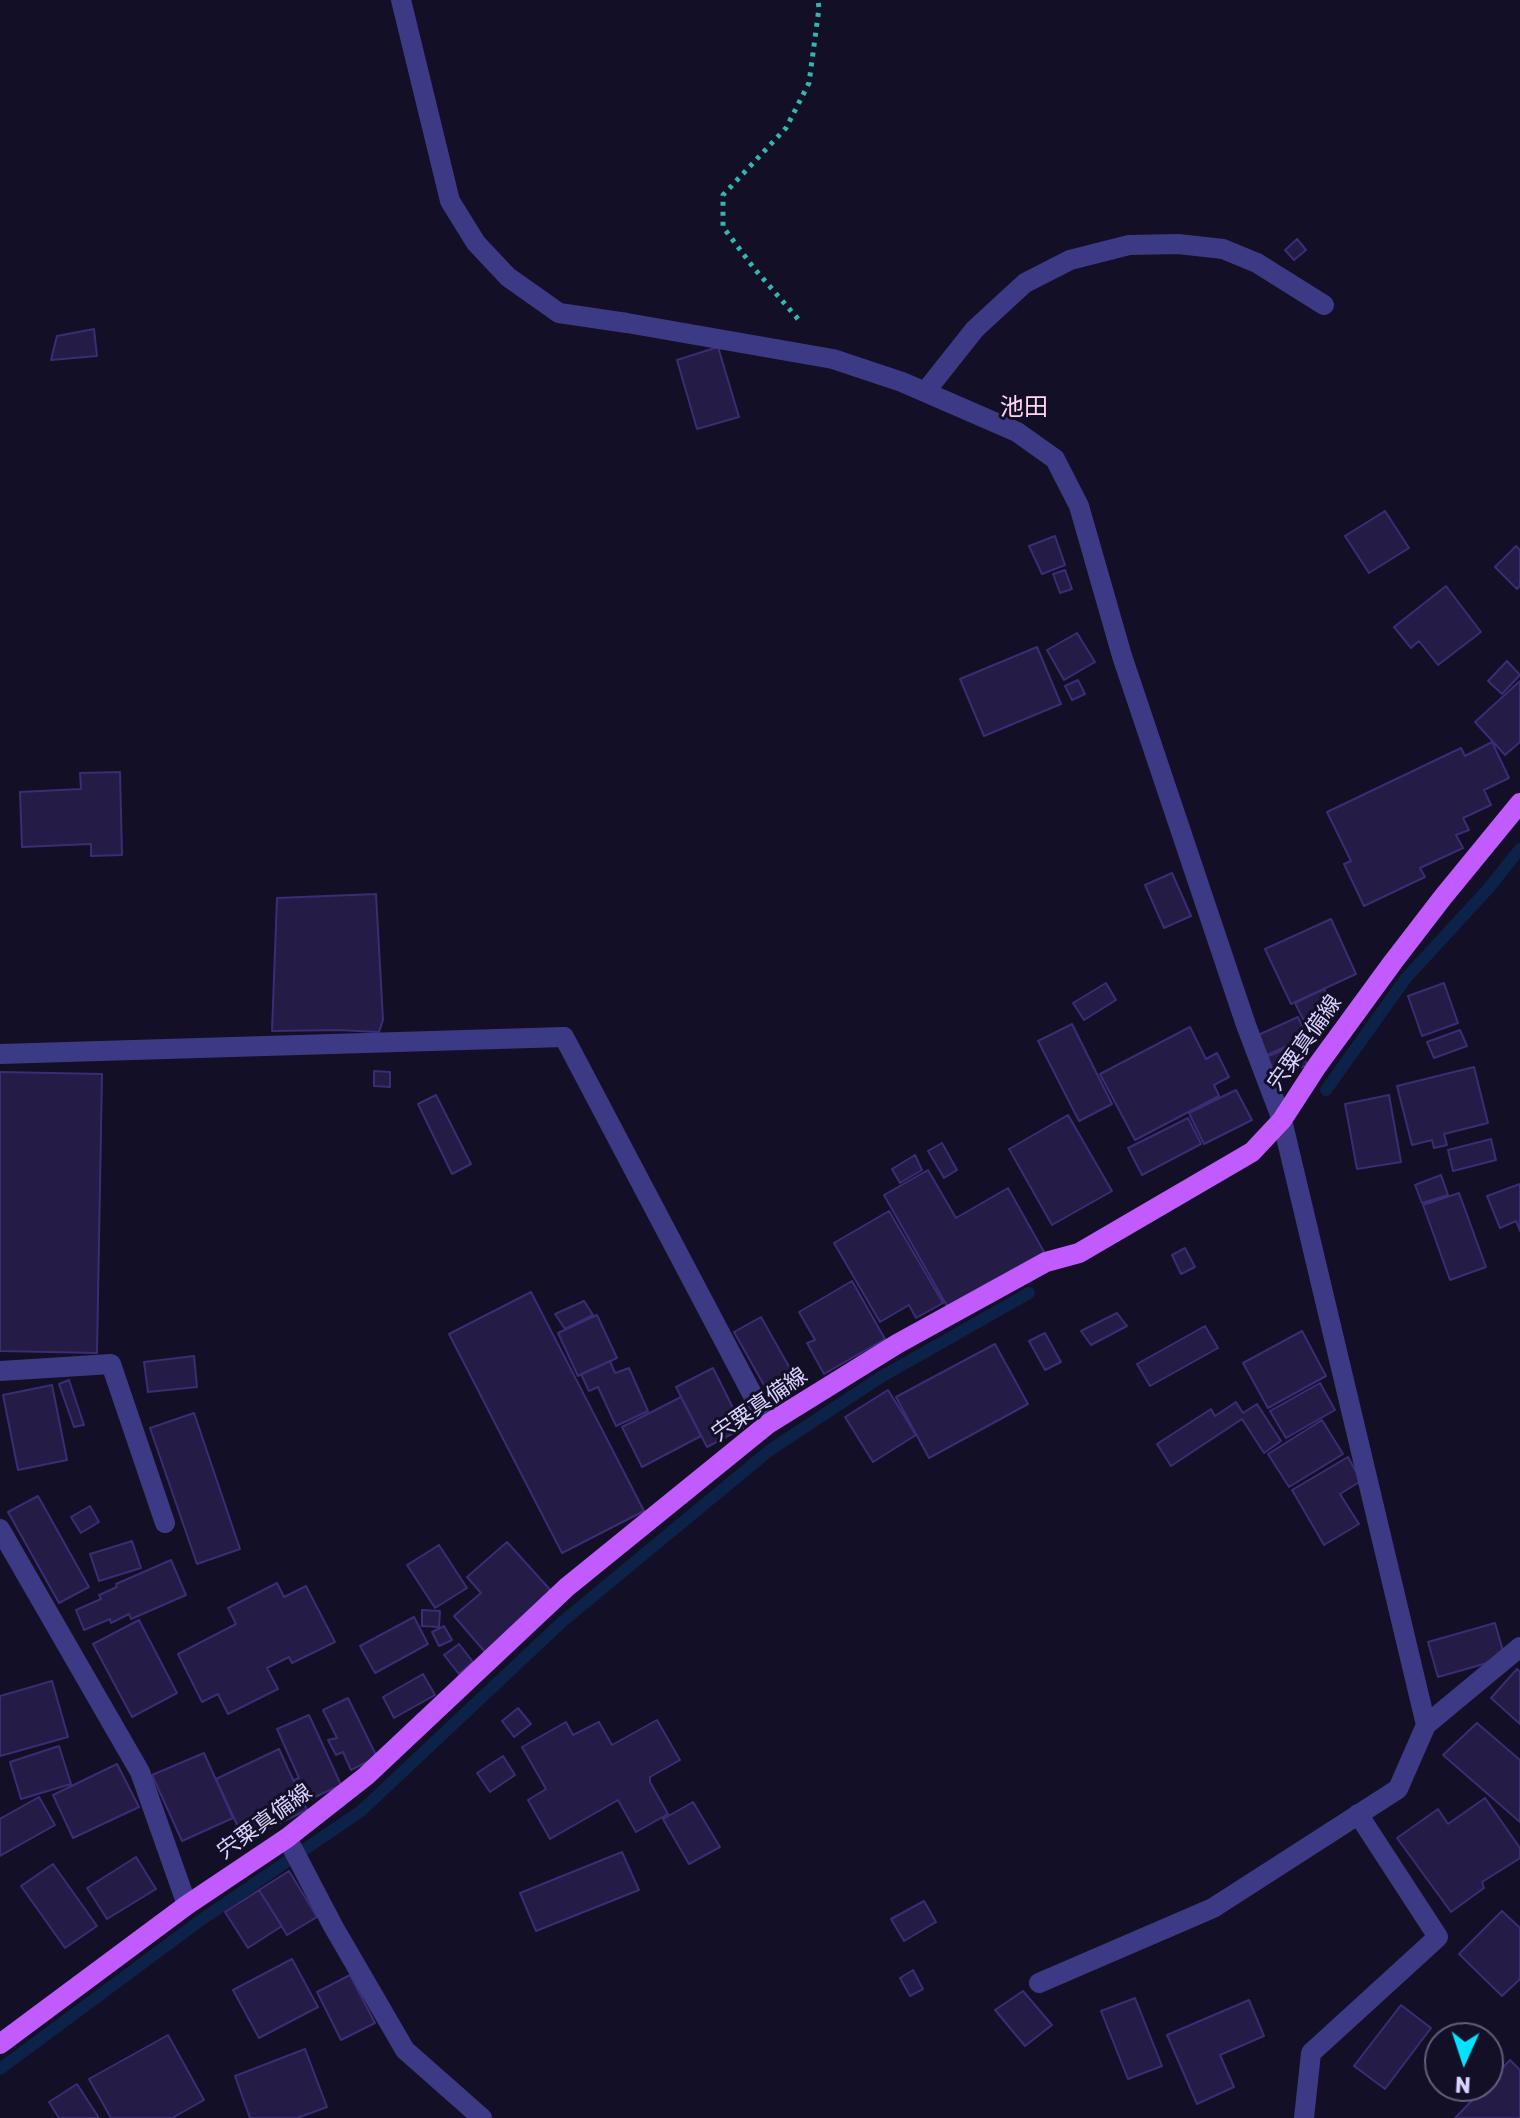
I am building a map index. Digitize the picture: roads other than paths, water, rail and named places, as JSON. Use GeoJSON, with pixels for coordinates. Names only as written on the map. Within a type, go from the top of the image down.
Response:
{"type":"FeatureCollection","features":[{"type":"Feature","properties":{"kind":"main road","name":"宍粟真備線"},"geometry":{"type":"LineString","coordinates":[[0,2044],[187,1905],[294,1850],[366,1776],[567,1587],[768,1424],[897,1344],[1046,1262],[1079,1253],[1252,1152],[1282,1120],[1317,1066],[1393,962],[1520,803]]}},
{"type":"Feature","properties":{"kind":"street"},"geometry":{"type":"LineString","coordinates":[[401,0],[450,201],[476,243],[508,277],[559,313],[833,359],[925,392],[1017,432],[1055,459],[1079,506],[1127,670],[1246,1025],[1282,1120],[1426,1725]]}},
{"type":"Feature","properties":{"kind":"street"},"geometry":{"type":"LineString","coordinates":[[925,392],[975,329],[1025,283],[1070,260],[1129,245],[1178,244],[1223,249],[1257,263],[1324,305]]}},
{"type":"Feature","properties":{"kind":"street"},"geometry":{"type":"LineString","coordinates":[[0,1054],[564,1037],[768,1424]]}},
{"type":"Feature","properties":{"kind":"street"},"geometry":{"type":"LineString","coordinates":[[0,1371],[111,1364],[165,1523]]}},
{"type":"Feature","properties":{"kind":"street"},"geometry":{"type":"LineString","coordinates":[[0,1529],[140,1772],[187,1905]]}},
{"type":"Feature","properties":{"kind":"street"},"geometry":{"type":"LineString","coordinates":[[1039,1983],[1213,1908],[1398,1789],[1426,1725],[1520,1647]]}},
{"type":"Feature","properties":{"kind":"street"},"geometry":{"type":"LineString","coordinates":[[1304,2118],[1311,2053],[1438,1937],[1358,1814]]}},
{"type":"Feature","properties":{"kind":"street"},"geometry":{"type":"LineString","coordinates":[[294,1850],[333,1926],[405,2050],[482,2118]]}},
{"type":"Feature","properties":{"kind":"waterway"},"geometry":{"type":"LineString","coordinates":[[1326,1090],[1406,978],[1488,889],[1520,849]]}},
{"type":"Feature","properties":{"kind":"waterway"},"geometry":{"type":"LineString","coordinates":[[0,2069],[201,1920],[361,1811],[562,1622],[770,1450],[881,1377],[1029,1293]]}},
{"type":"Feature","properties":{"kind":"district","name":"池田"},"geometry":{"type":"Point","coordinates":[1024,408]}}]}
